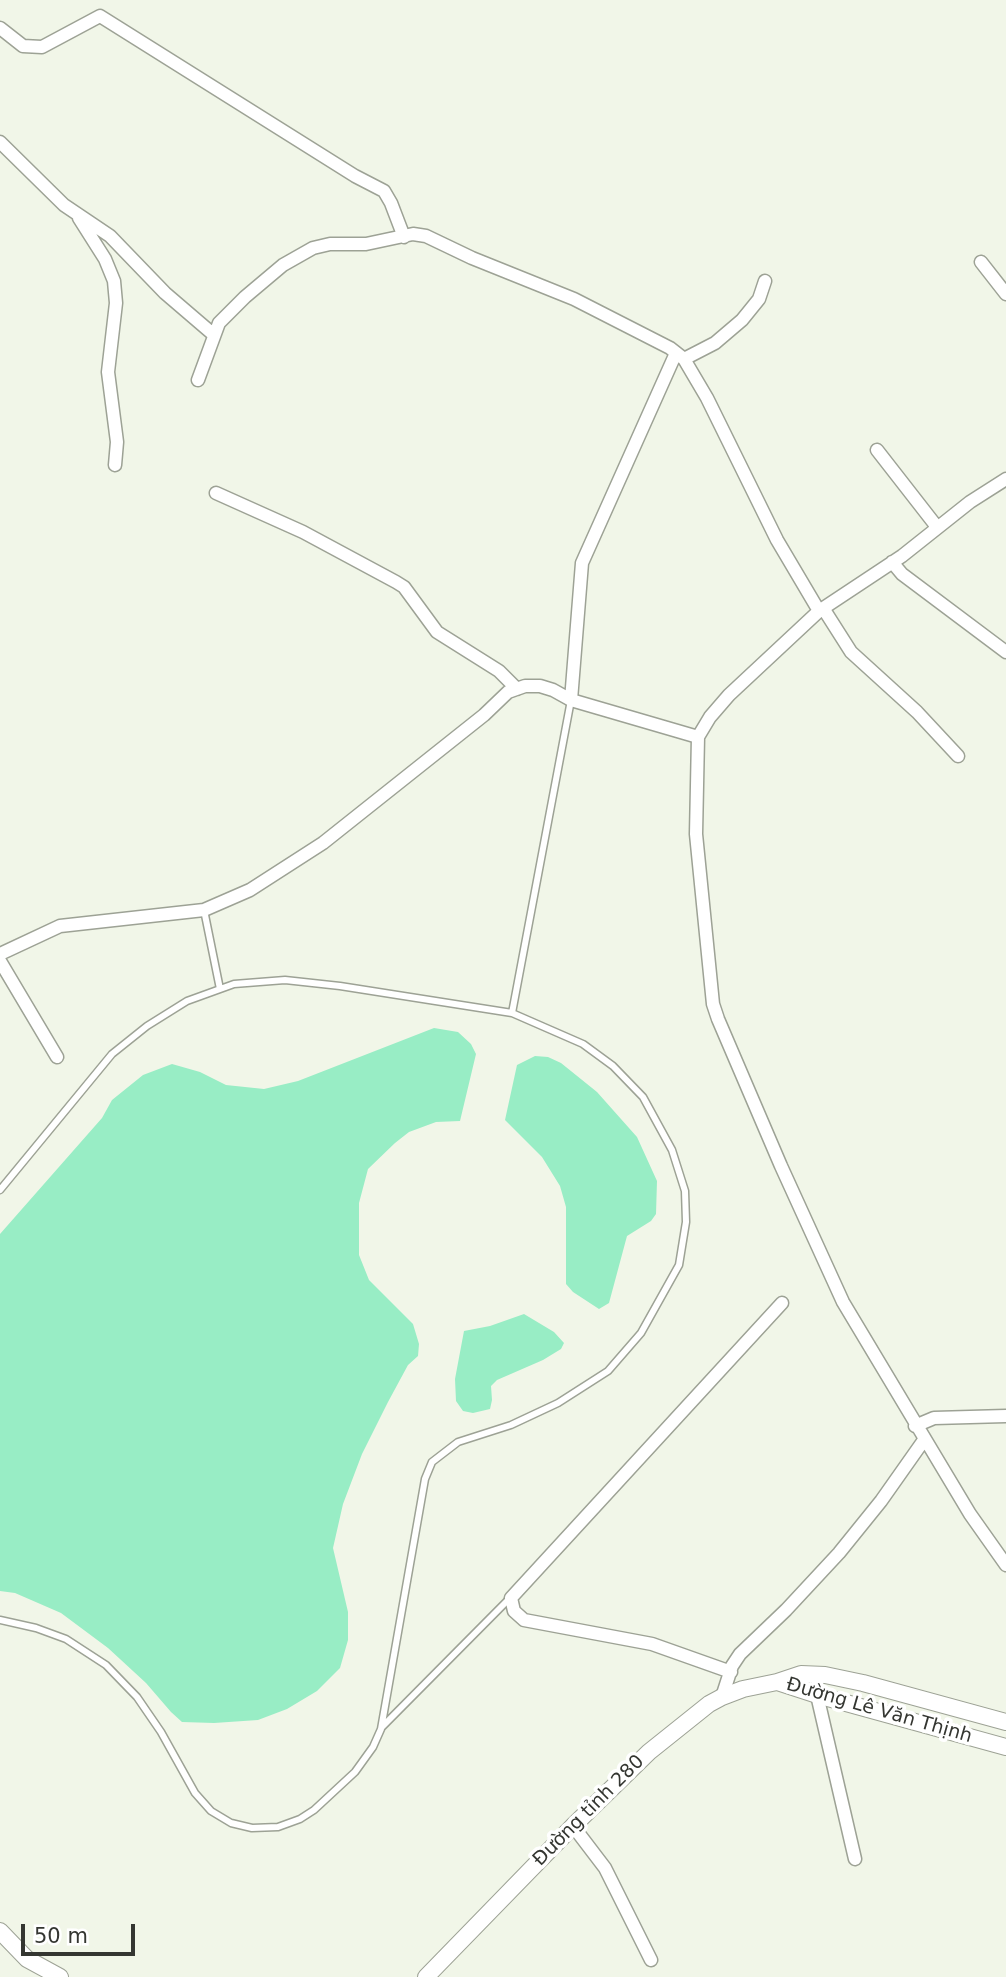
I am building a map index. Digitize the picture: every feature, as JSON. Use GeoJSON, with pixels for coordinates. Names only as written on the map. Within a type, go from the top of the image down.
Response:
{"type":"FeatureCollection","features":[{"type":"Feature","properties":{"kind":"main road","name":"Đường Lê Văn Thịnh"},"geometry":{"type":"LineString","coordinates":[[777,1682],[801,1674],[825,1675],[1006,1722]]}},
{"type":"Feature","properties":{"kind":"main road","name":"Đường tỉnh 280"},"geometry":{"type":"LineString","coordinates":[[426,1977],[649,1752],[709,1704],[743,1689],[777,1682]]}},
{"type":"Feature","properties":{"kind":"main road","name":"Đường Lê Văn Thịnh"},"geometry":{"type":"LineString","coordinates":[[777,1682],[1006,1747]]}},
{"type":"Feature","properties":{"kind":"main road"},"geometry":{"type":"LineString","coordinates":[[0,1931],[27,1959],[60,1977]]}},
{"type":"Feature","properties":{"kind":"street"},"geometry":{"type":"LineString","coordinates":[[0,28],[23,46],[42,47],[100,16],[355,176],[384,191],[404,237]]}},
{"type":"Feature","properties":{"kind":"street"},"geometry":{"type":"LineString","coordinates":[[0,142],[64,205],[110,236],[165,293],[214,335]]}},
{"type":"Feature","properties":{"kind":"street"},"geometry":{"type":"LineString","coordinates":[[75,212],[105,259],[114,281],[116,303],[108,372],[116,430],[115,465]]}},
{"type":"Feature","properties":{"kind":"street"},"geometry":{"type":"LineString","coordinates":[[198,380],[219,323],[283,265],[313,247],[343,243],[366,244],[413,234],[426,236],[472,258],[574,299],[680,356],[707,398],[777,540],[821,609],[852,652],[917,712],[958,755]]}},
{"type":"Feature","properties":{"kind":"street"},"geometry":{"type":"LineString","coordinates":[[981,262],[1006,294]]}},
{"type":"Feature","properties":{"kind":"street"},"geometry":{"type":"LineString","coordinates":[[571,700],[582,564],[680,356],[715,343],[742,320],[759,299],[765,281]]}},
{"type":"Feature","properties":{"kind":"street"},"geometry":{"type":"LineString","coordinates":[[877,450],[937,527]]}},
{"type":"Feature","properties":{"kind":"street"},"geometry":{"type":"LineString","coordinates":[[1006,480],[970,502],[892,562],[821,609],[729,695],[710,717],[698,737],[696,834],[713,1004],[781,1166],[843,1302],[915,1426],[970,1514],[1006,1565]]}},
{"type":"Feature","properties":{"kind":"street"},"geometry":{"type":"LineString","coordinates":[[216,493],[303,532],[404,587],[437,632],[499,671],[517,689]]}},
{"type":"Feature","properties":{"kind":"street"},"geometry":{"type":"LineString","coordinates":[[892,562],[902,574],[1006,652]]}},
{"type":"Feature","properties":{"kind":"street"},"geometry":{"type":"LineString","coordinates":[[0,954],[60,926],[204,910],[250,890],[301,859],[387,794],[484,715],[508,692],[525,686],[540,686],[571,700],[698,737]]}},
{"type":"Feature","properties":{"kind":"street"},"geometry":{"type":"LineString","coordinates":[[0,961],[57,1057]]}},
{"type":"Feature","properties":{"kind":"street"},"geometry":{"type":"LineString","coordinates":[[731,1672],[652,1644],[524,1620],[514,1611],[511,1598],[782,1303]]}},
{"type":"Feature","properties":{"kind":"street"},"geometry":{"type":"LineString","coordinates":[[915,1426],[934,1419],[1006,1416]]}},
{"type":"Feature","properties":{"kind":"street"},"geometry":{"type":"LineString","coordinates":[[722,1697],[740,1654],[839,1553],[881,1501],[924,1440]]}},
{"type":"Feature","properties":{"kind":"street"},"geometry":{"type":"LineString","coordinates":[[817,1695],[855,1858]]}},
{"type":"Feature","properties":{"kind":"street"},"geometry":{"type":"LineString","coordinates":[[573,1826],[605,1868],[651,1960]]}},
{"type":"Feature","properties":{"kind":"lane"},"geometry":{"type":"LineString","coordinates":[[512,1013],[571,700]]}},
{"type":"Feature","properties":{"kind":"lane"},"geometry":{"type":"LineString","coordinates":[[204,910],[220,989]]}},
{"type":"Feature","properties":{"kind":"lane"},"geometry":{"type":"LineString","coordinates":[[0,1190],[112,1054],[147,1026],[187,1001],[234,984],[285,980],[512,1013],[583,1044],[613,1066],[643,1097],[672,1150],[685,1191],[686,1222],[679,1265],[641,1333],[608,1371],[547,1409],[511,1425],[458,1442],[432,1462],[422,1492],[381,1729],[373,1747],[355,1772],[314,1810],[300,1819],[278,1827],[252,1828],[231,1823],[211,1811],[195,1793],[161,1732],[137,1697],[106,1665],[66,1639],[37,1628],[0,1620]]}},
{"type":"Feature","properties":{"kind":"lane"},"geometry":{"type":"LineString","coordinates":[[381,1729],[511,1598]]}},
{"type":"Feature","properties":{"kind":"shaded area"},"geometry":{"type":"Polygon","coordinates":[[[434,1028],[458,1032],[471,1044],[476,1054],[460,1121],[436,1122],[409,1132],[395,1143],[368,1169],[359,1203],[359,1255],[369,1280],[413,1324],[419,1344],[418,1356],[408,1365],[362,1454],[343,1504],[333,1548],[348,1612],[348,1640],[340,1668],[317,1691],[287,1709],[258,1720],[182,1722],[146,1683],[108,1648],[61,1613],[15,1593],[0,1591],[0,1234],[102,1118],[112,1100],[143,1075],[172,1064],[200,1072],[226,1085],[264,1089],[298,1081],[434,1028]]]}},
{"type":"Feature","properties":{"kind":"shaded area"},"geometry":{"type":"Polygon","coordinates":[[[535,1056],[548,1057],[561,1063],[597,1092],[637,1137],[657,1181],[656,1214],[651,1221],[627,1236],[609,1303],[599,1309],[573,1292],[566,1284],[566,1207],[560,1186],[542,1157],[505,1120],[517,1065],[535,1056]]]}},
{"type":"Feature","properties":{"kind":"shaded area"},"geometry":{"type":"Polygon","coordinates":[[[524,1314],[554,1332],[564,1343],[561,1349],[497,1380],[491,1386],[490,1409],[473,1413],[463,1411],[456,1401],[455,1379],[464,1331],[490,1326],[524,1314]]]}}]}
